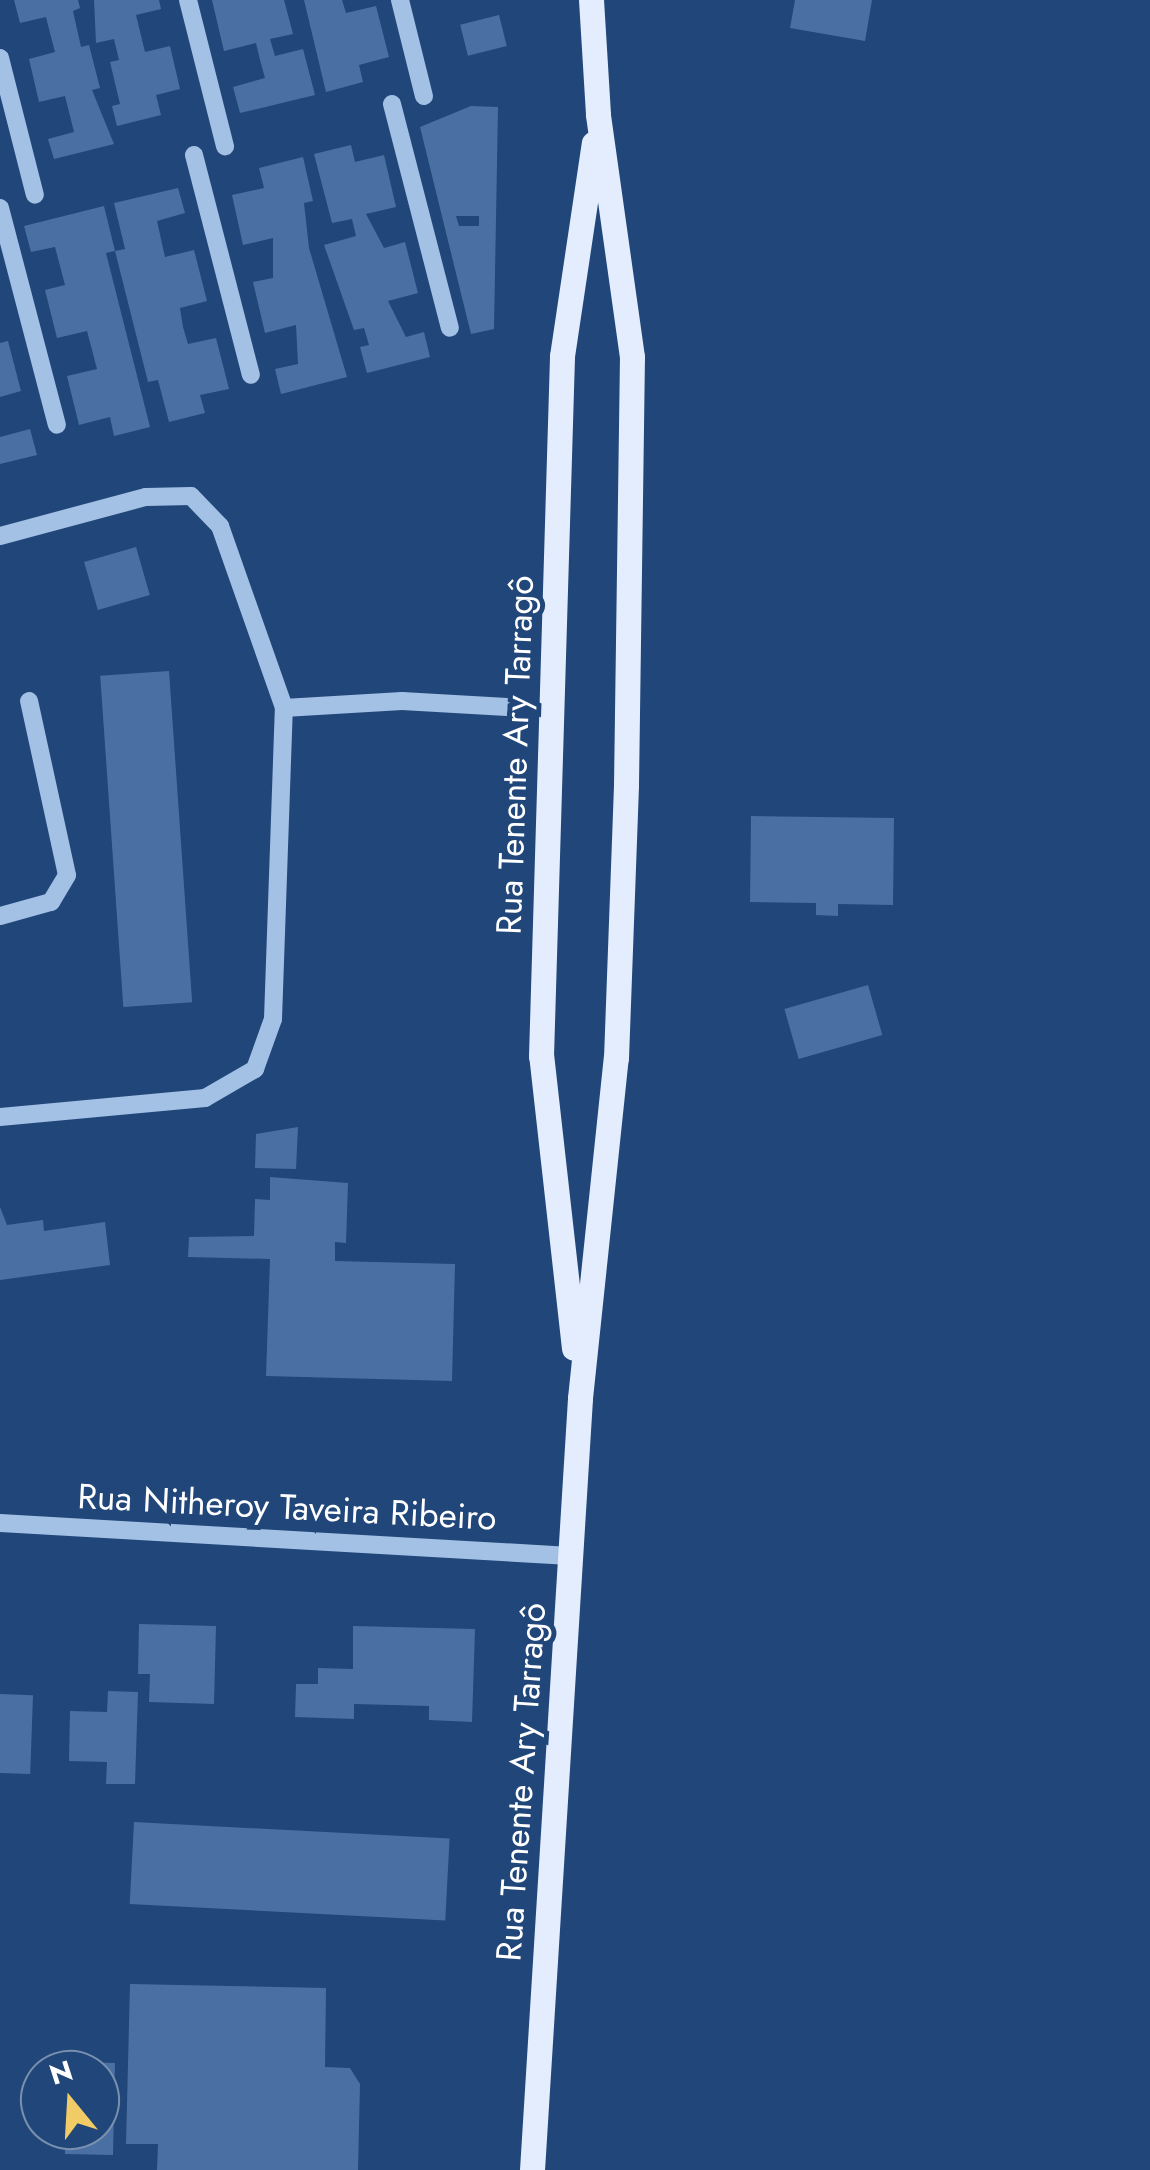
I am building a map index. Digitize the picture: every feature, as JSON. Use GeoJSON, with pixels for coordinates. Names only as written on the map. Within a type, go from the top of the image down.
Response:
{"type":"FeatureCollection","features":[{"type":"Feature","properties":{"kind":"main road","name":"Rua Tenente Ary Tarragô"},"geometry":{"type":"LineString","coordinates":[[532,2170],[580,1398],[616,1058],[632,357],[598,114],[592,0]]}},
{"type":"Feature","properties":{"kind":"main road","name":"Rua Tenente Ary Tarragô"},"geometry":{"type":"LineString","coordinates":[[580,1398],[541,1056],[562,356],[598,114]]}},
{"type":"Feature","properties":{"kind":"street"},"geometry":{"type":"LineString","coordinates":[[188,0],[225,146]]}},
{"type":"Feature","properties":{"kind":"street"},"geometry":{"type":"LineString","coordinates":[[400,0],[424,96]]}},
{"type":"Feature","properties":{"kind":"street"},"geometry":{"type":"LineString","coordinates":[[0,58],[36,195]]}},
{"type":"Feature","properties":{"kind":"street"},"geometry":{"type":"LineString","coordinates":[[392,104],[450,328]]}},
{"type":"Feature","properties":{"kind":"street"},"geometry":{"type":"LineString","coordinates":[[194,154],[251,375]]}},
{"type":"Feature","properties":{"kind":"street"},"geometry":{"type":"LineString","coordinates":[[0,208],[57,425]]}},
{"type":"Feature","properties":{"kind":"street"},"geometry":{"type":"LineString","coordinates":[[0,536],[146,497],[191,496],[220,526],[284,708],[272,1019],[255,1069],[206,1098],[0,1118]]}},
{"type":"Feature","properties":{"kind":"street"},"geometry":{"type":"LineString","coordinates":[[0,916],[51,902],[67,875],[28,701]]}},
{"type":"Feature","properties":{"kind":"street"},"geometry":{"type":"LineString","coordinates":[[284,708],[402,701],[508,707]]}},
{"type":"Feature","properties":{"kind":"street","name":"Rua Nitheroy Taveira Ribeiro"},"geometry":{"type":"LineString","coordinates":[[0,1524],[570,1556]]}},
{"type":"Feature","properties":{"kind":"building"},"geometry":{"type":"Polygon","coordinates":[[[14,0],[78,0],[80,8],[73,11],[81,47],[89,45],[100,88],[92,90],[114,144],[54,159],[48,139],[74,132],[65,96],[39,102],[29,59],[55,52],[46,17],[20,23],[14,0]]]}},
{"type":"Feature","properties":{"kind":"building"},"geometry":{"type":"Polygon","coordinates":[[[94,0],[159,0],[161,9],[136,15],[145,52],[170,46],[180,89],[156,95],[161,115],[117,126],[112,106],[120,104],[110,62],[119,60],[114,39],[96,43],[94,0]]]}},
{"type":"Feature","properties":{"kind":"building"},"geometry":{"type":"Polygon","coordinates":[[[212,0],[284,0],[293,34],[270,39],[275,56],[303,49],[315,95],[240,113],[233,87],[265,78],[256,43],[224,51],[212,0]]]}},
{"type":"Feature","properties":{"kind":"building"},"geometry":{"type":"Polygon","coordinates":[[[304,0],[342,0],[346,13],[376,6],[389,57],[359,65],[363,82],[326,92],[304,0]]]}},
{"type":"Feature","properties":{"kind":"building"},"geometry":{"type":"Polygon","coordinates":[[[795,0],[872,0],[865,41],[790,28],[795,0]]]}},
{"type":"Feature","properties":{"kind":"building"},"geometry":{"type":"Polygon","coordinates":[[[499,15],[507,46],[468,56],[460,25],[499,15]]]}},
{"type":"Feature","properties":{"kind":"building"},"geometry":{"type":"Polygon","coordinates":[[[471,106],[498,107],[494,329],[471,334],[420,127],[471,106]],[[456,216],[459,226],[479,226],[479,216],[456,216]]]}},
{"type":"Feature","properties":{"kind":"building"},"geometry":{"type":"Polygon","coordinates":[[[351,145],[355,162],[384,155],[396,207],[366,214],[384,248],[405,242],[418,293],[388,301],[406,337],[424,332],[430,357],[367,373],[360,347],[369,345],[364,328],[354,330],[324,245],[356,236],[352,219],[332,223],[314,154],[351,145]]]}},
{"type":"Feature","properties":{"kind":"building"},"geometry":{"type":"Polygon","coordinates":[[[303,157],[313,201],[304,203],[309,248],[347,377],[281,394],[275,369],[298,364],[296,325],[265,333],[253,282],[273,278],[273,238],[243,245],[232,195],[264,188],[259,168],[303,157]]]}},
{"type":"Feature","properties":{"kind":"building"},"geometry":{"type":"Polygon","coordinates":[[[178,188],[185,213],[157,221],[165,257],[194,250],[207,301],[180,308],[183,327],[188,344],[216,338],[229,389],[200,395],[205,413],[169,422],[158,380],[148,382],[115,251],[125,249],[114,203],[178,188]]]}},
{"type":"Feature","properties":{"kind":"building"},"geometry":{"type":"Polygon","coordinates":[[[104,206],[115,251],[106,253],[150,427],[114,436],[110,417],[79,425],[67,376],[97,369],[87,331],[57,338],[45,290],[65,285],[55,247],[31,252],[24,226],[104,206]]]}},
{"type":"Feature","properties":{"kind":"building"},"geometry":{"type":"Polygon","coordinates":[[[8,341],[21,391],[0,397],[0,343],[8,341]]]}},
{"type":"Feature","properties":{"kind":"building"},"geometry":{"type":"Polygon","coordinates":[[[30,429],[37,455],[0,464],[0,437],[30,429]]]}},
{"type":"Feature","properties":{"kind":"building"},"geometry":{"type":"Polygon","coordinates":[[[136,547],[150,595],[98,610],[84,562],[136,547]]]}},
{"type":"Feature","properties":{"kind":"building"},"geometry":{"type":"Polygon","coordinates":[[[169,671],[192,1002],[123,1007],[100,676],[169,671]]]}},
{"type":"Feature","properties":{"kind":"building"},"geometry":{"type":"Polygon","coordinates":[[[751,816],[894,818],[893,905],[838,904],[838,916],[816,915],[816,903],[750,902],[751,816]]]}},
{"type":"Feature","properties":{"kind":"building"},"geometry":{"type":"Polygon","coordinates":[[[868,985],[882,1035],[799,1059],[784,1009],[868,985]]]}},
{"type":"Feature","properties":{"kind":"building"},"geometry":{"type":"Polygon","coordinates":[[[298,1127],[296,1169],[255,1168],[256,1134],[298,1127]]]}},
{"type":"Feature","properties":{"kind":"building"},"geometry":{"type":"Polygon","coordinates":[[[270,1177],[348,1183],[346,1243],[335,1242],[335,1261],[455,1264],[452,1381],[266,1376],[270,1259],[188,1257],[189,1237],[254,1236],[255,1199],[270,1200],[270,1177]]]}},
{"type":"Feature","properties":{"kind":"building"},"geometry":{"type":"Polygon","coordinates":[[[0,1207],[7,1225],[43,1220],[44,1231],[105,1222],[110,1265],[0,1280],[0,1207]]]}},
{"type":"Feature","properties":{"kind":"building"},"geometry":{"type":"Polygon","coordinates":[[[139,1624],[216,1626],[214,1704],[149,1702],[150,1674],[138,1674],[139,1624]]]}},
{"type":"Feature","properties":{"kind":"building"},"geometry":{"type":"Polygon","coordinates":[[[353,1626],[475,1629],[472,1722],[429,1720],[429,1706],[354,1704],[354,1719],[295,1717],[296,1684],[318,1684],[318,1668],[353,1669],[353,1626]]]}},
{"type":"Feature","properties":{"kind":"building"},"geometry":{"type":"Polygon","coordinates":[[[108,1691],[138,1692],[135,1784],[106,1784],[107,1762],[69,1761],[70,1711],[107,1712],[108,1691]]]}},
{"type":"Feature","properties":{"kind":"building"},"geometry":{"type":"Polygon","coordinates":[[[0,1694],[33,1695],[30,1774],[0,1773],[0,1694]]]}},
{"type":"Feature","properties":{"kind":"building"},"geometry":{"type":"Polygon","coordinates":[[[134,1822],[450,1839],[445,1920],[130,1904],[134,1822]]]}},
{"type":"Feature","properties":{"kind":"building"},"geometry":{"type":"Polygon","coordinates":[[[130,1984],[326,1988],[325,2067],[350,2068],[360,2084],[358,2170],[157,2170],[158,2144],[126,2144],[130,1984]]]}},
{"type":"Feature","properties":{"kind":"building"},"geometry":{"type":"Polygon","coordinates":[[[65,2150],[113,2150],[113,2155],[65,2154],[65,2150]]]}}]}
